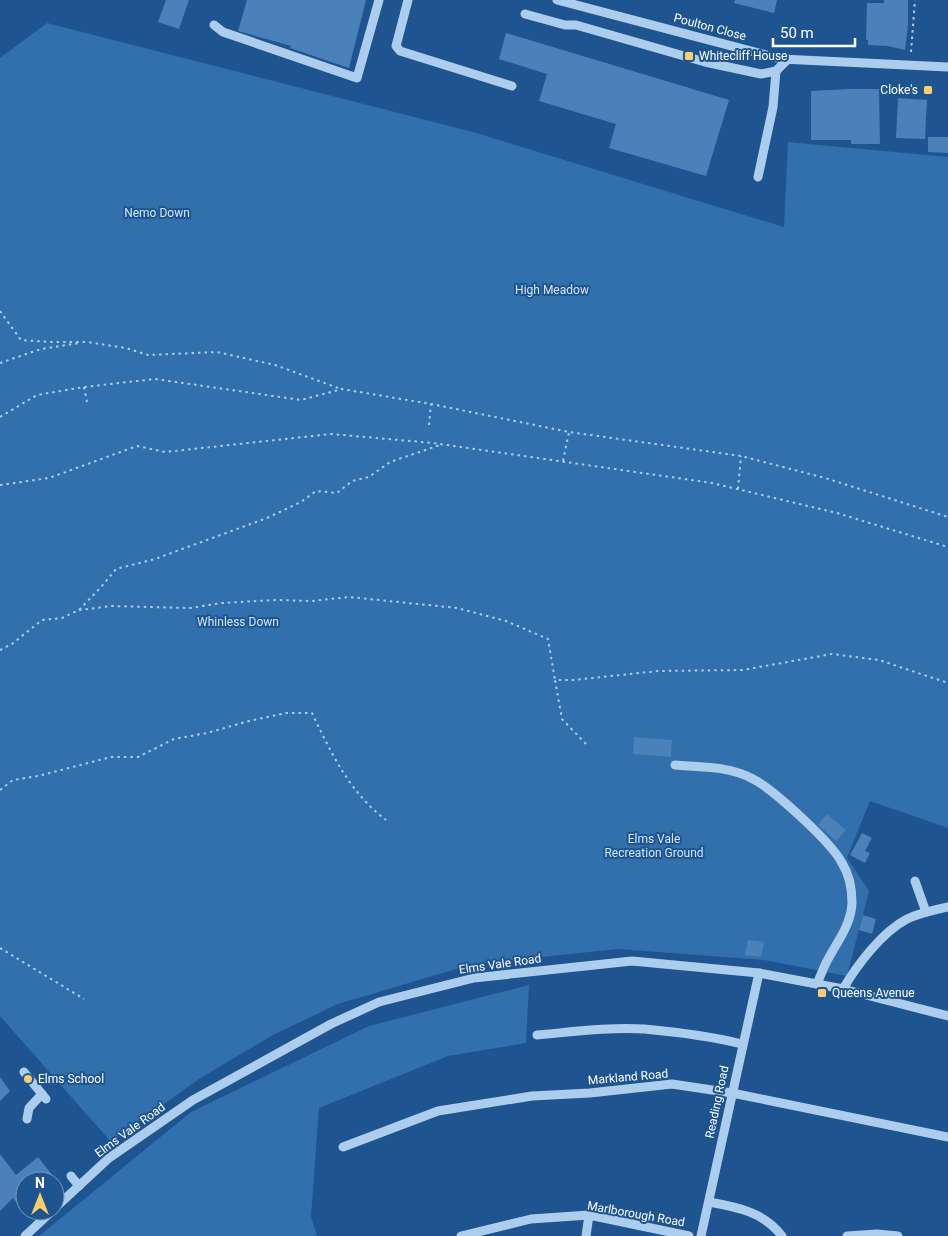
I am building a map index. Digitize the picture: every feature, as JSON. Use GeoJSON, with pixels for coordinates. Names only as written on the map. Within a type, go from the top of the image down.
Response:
{"type":"FeatureCollection","features":[{"type":"Feature","properties":{"kind":"street"},"geometry":{"type":"LineString","coordinates":[[214,25],[223,32],[358,78],[379,0]]}},
{"type":"Feature","properties":{"kind":"street"},"geometry":{"type":"LineString","coordinates":[[408,0],[396,46],[400,51],[512,86]]}},
{"type":"Feature","properties":{"kind":"street","name":"Poulton Close"},"geometry":{"type":"LineString","coordinates":[[557,0],[788,59],[948,67]]}},
{"type":"Feature","properties":{"kind":"street"},"geometry":{"type":"LineString","coordinates":[[525,14],[564,26],[576,25],[705,62],[762,74],[776,71],[788,59]]}},
{"type":"Feature","properties":{"kind":"street"},"geometry":{"type":"LineString","coordinates":[[758,177],[773,107],[776,71]]}},
{"type":"Feature","properties":{"kind":"street"},"geometry":{"type":"LineString","coordinates":[[674,765],[714,767],[753,778],[800,817],[838,856],[850,886],[851,912],[817,984]]}},
{"type":"Feature","properties":{"kind":"street"},"geometry":{"type":"LineString","coordinates":[[915,882],[926,912]]}},
{"type":"Feature","properties":{"kind":"street"},"geometry":{"type":"LineString","coordinates":[[843,989],[851,976],[891,930],[907,919],[948,907]]}},
{"type":"Feature","properties":{"kind":"street","name":"Elms Vale Road"},"geometry":{"type":"LineString","coordinates":[[65,1199],[109,1158],[193,1100],[331,1024],[379,1002],[474,978],[632,961],[759,973],[843,989],[948,1016]]}},
{"type":"Feature","properties":{"kind":"street","name":"Reading Road"},"geometry":{"type":"LineString","coordinates":[[701,1236],[759,973]]}},
{"type":"Feature","properties":{"kind":"street"},"geometry":{"type":"LineString","coordinates":[[536,1035],[642,1029],[713,1037],[742,1044]]}},
{"type":"Feature","properties":{"kind":"street"},"geometry":{"type":"LineString","coordinates":[[24,1072],[44,1097],[29,1108],[28,1119]]}},
{"type":"Feature","properties":{"kind":"street","name":"Markland Road"},"geometry":{"type":"LineString","coordinates":[[343,1147],[438,1111],[532,1096],[590,1093],[672,1084],[732,1093],[948,1137]]}},
{"type":"Feature","properties":{"kind":"street"},"geometry":{"type":"LineString","coordinates":[[93,1158],[100,1166]]}},
{"type":"Feature","properties":{"kind":"street"},"geometry":{"type":"LineString","coordinates":[[71,1176],[79,1186]]}},
{"type":"Feature","properties":{"kind":"street"},"geometry":{"type":"LineString","coordinates":[[709,1202],[745,1209],[757,1214],[778,1230],[782,1236]]}},
{"type":"Feature","properties":{"kind":"street"},"geometry":{"type":"LineString","coordinates":[[586,1236],[589,1216]]}},
{"type":"Feature","properties":{"kind":"street","name":"Marlborough Road"},"geometry":{"type":"LineString","coordinates":[[461,1236],[531,1219],[589,1216],[689,1236]]}},
{"type":"Feature","properties":{"kind":"street"},"geometry":{"type":"LineString","coordinates":[[25,1236],[41,1221]]}},
{"type":"Feature","properties":{"kind":"street"},"geometry":{"type":"LineString","coordinates":[[847,1236],[870,1234],[898,1236]]}},
{"type":"Feature","properties":{"kind":"path"},"geometry":{"type":"LineString","coordinates":[[911,52],[915,0]]}},
{"type":"Feature","properties":{"kind":"path"},"geometry":{"type":"LineString","coordinates":[[0,311],[22,340],[87,342],[126,348],[148,354],[217,352],[275,365],[342,389],[431,404],[568,432],[741,456],[825,478],[948,516]]}},
{"type":"Feature","properties":{"kind":"path"},"geometry":{"type":"LineString","coordinates":[[0,363],[41,349],[87,342]]}},
{"type":"Feature","properties":{"kind":"path"},"geometry":{"type":"LineString","coordinates":[[0,417],[37,394],[155,379],[301,400],[342,389]]}},
{"type":"Feature","properties":{"kind":"path"},"geometry":{"type":"LineString","coordinates":[[84,387],[87,402]]}},
{"type":"Feature","properties":{"kind":"path"},"geometry":{"type":"LineString","coordinates":[[429,424],[431,404]]}},
{"type":"Feature","properties":{"kind":"path"},"geometry":{"type":"LineString","coordinates":[[563,462],[568,432]]}},
{"type":"Feature","properties":{"kind":"path"},"geometry":{"type":"LineString","coordinates":[[0,485],[49,478],[137,446],[165,452],[331,434],[442,445],[712,483],[837,514],[948,547]]}},
{"type":"Feature","properties":{"kind":"path"},"geometry":{"type":"LineString","coordinates":[[79,610],[116,569],[155,559],[258,522],[301,502],[316,491],[337,493],[352,482],[369,476],[390,462],[442,445]]}},
{"type":"Feature","properties":{"kind":"path"},"geometry":{"type":"LineString","coordinates":[[738,489],[741,456]]}},
{"type":"Feature","properties":{"kind":"path"},"geometry":{"type":"LineString","coordinates":[[0,650],[12,644],[42,620],[62,618],[79,610],[112,606],[190,608],[276,600],[312,601],[349,597],[457,608],[506,621],[548,639],[562,719],[586,744]]}},
{"type":"Feature","properties":{"kind":"path"},"geometry":{"type":"LineString","coordinates":[[555,680],[574,680],[658,671],[743,670],[832,654],[879,660],[948,683]]}},
{"type":"Feature","properties":{"kind":"path"},"geometry":{"type":"LineString","coordinates":[[0,790],[13,780],[38,776],[111,758],[138,758],[174,739],[207,733],[249,720],[286,713],[312,713],[328,748],[352,787],[373,810],[386,820]]}},
{"type":"Feature","properties":{"kind":"path"},"geometry":{"type":"LineString","coordinates":[[0,948],[84,999]]}},
{"type":"Feature","properties":{"kind":"green space"},"geometry":{"type":"Polygon","coordinates":[[[47,23],[473,132],[784,227],[788,142],[948,157],[948,828],[870,801],[847,858],[869,891],[847,976],[764,960],[618,949],[473,964],[338,1004],[273,1035],[199,1079],[111,1142],[0,1016],[0,58],[47,23]]]}},
{"type":"Feature","properties":{"kind":"green space"},"geometry":{"type":"Polygon","coordinates":[[[529,985],[526,1043],[448,1056],[319,1108],[311,1217],[317,1236],[39,1236],[57,1221],[65,1221],[65,1215],[191,1112],[369,1026],[529,985]]]}},
{"type":"Feature","properties":{"kind":"building"},"geometry":{"type":"Polygon","coordinates":[[[166,0],[189,0],[179,29],[158,22],[166,0]]]}},
{"type":"Feature","properties":{"kind":"building"},"geometry":{"type":"Polygon","coordinates":[[[247,0],[366,0],[349,68],[290,48],[291,46],[238,31],[247,0]]]}},
{"type":"Feature","properties":{"kind":"building"},"geometry":{"type":"Polygon","coordinates":[[[735,0],[777,0],[774,13],[734,3],[735,0]]]}},
{"type":"Feature","properties":{"kind":"building"},"geometry":{"type":"Polygon","coordinates":[[[884,0],[908,0],[905,50],[888,46],[868,45],[868,40],[866,40],[867,3],[884,3],[884,0]]]}},
{"type":"Feature","properties":{"kind":"building"},"geometry":{"type":"Polygon","coordinates":[[[506,33],[729,100],[706,176],[609,148],[616,124],[539,101],[547,74],[499,59],[506,33]]]}},
{"type":"Feature","properties":{"kind":"building"},"geometry":{"type":"Polygon","coordinates":[[[879,89],[880,144],[851,144],[851,140],[811,140],[811,91],[879,89]]]}},
{"type":"Feature","properties":{"kind":"building"},"geometry":{"type":"Polygon","coordinates":[[[898,98],[927,100],[925,139],[896,138],[898,98]]]}},
{"type":"Feature","properties":{"kind":"building"},"geometry":{"type":"Polygon","coordinates":[[[928,137],[948,137],[948,153],[928,152],[928,137]]]}},
{"type":"Feature","properties":{"kind":"building"},"geometry":{"type":"Polygon","coordinates":[[[634,737],[672,740],[671,757],[633,754],[634,737]]]}},
{"type":"Feature","properties":{"kind":"building"},"geometry":{"type":"Polygon","coordinates":[[[827,814],[846,830],[836,841],[818,825],[827,814]]]}},
{"type":"Feature","properties":{"kind":"building"},"geometry":{"type":"Polygon","coordinates":[[[862,833],[872,838],[865,851],[870,853],[865,863],[850,855],[862,833]]]}},
{"type":"Feature","properties":{"kind":"building"},"geometry":{"type":"Polygon","coordinates":[[[863,915],[876,919],[872,934],[859,930],[863,915]]]}},
{"type":"Feature","properties":{"kind":"building"},"geometry":{"type":"Polygon","coordinates":[[[748,940],[764,942],[761,957],[745,955],[748,940]]]}},
{"type":"Feature","properties":{"kind":"building"},"geometry":{"type":"Polygon","coordinates":[[[0,1077],[10,1091],[0,1101],[0,1077]]]}},
{"type":"Feature","properties":{"kind":"building"},"geometry":{"type":"Polygon","coordinates":[[[0,1154],[15,1174],[15,1201],[13,1198],[0,1211],[0,1154]]]}},
{"type":"Feature","properties":{"kind":"building"},"geometry":{"type":"Polygon","coordinates":[[[38,1157],[49,1171],[21,1171],[38,1157]]]}},
{"type":"Feature","properties":{"kind":"place","name":"Whitecliff House"},"geometry":{"type":"Point","coordinates":[689,56]}},
{"type":"Feature","properties":{"kind":"place","name":"Cloke's"},"geometry":{"type":"Point","coordinates":[928,90]}},
{"type":"Feature","properties":{"kind":"place","name":"Queens Avenue"},"geometry":{"type":"Point","coordinates":[822,993]}},
{"type":"Feature","properties":{"kind":"place","name":"Elms School"},"geometry":{"type":"Point","coordinates":[28,1079]}},
{"type":"Feature","properties":{"kind":"park label","name":"Nemo Down"},"geometry":{"type":"Point","coordinates":[157,213]}},
{"type":"Feature","properties":{"kind":"park label","name":"High Meadow"},"geometry":{"type":"Point","coordinates":[552,290]}},
{"type":"Feature","properties":{"kind":"park label","name":"Whinless Down"},"geometry":{"type":"Point","coordinates":[238,622]}},
{"type":"Feature","properties":{"kind":"park label","name":"Elms Vale Recreation Ground"},"geometry":{"type":"Point","coordinates":[654,846]}}]}
